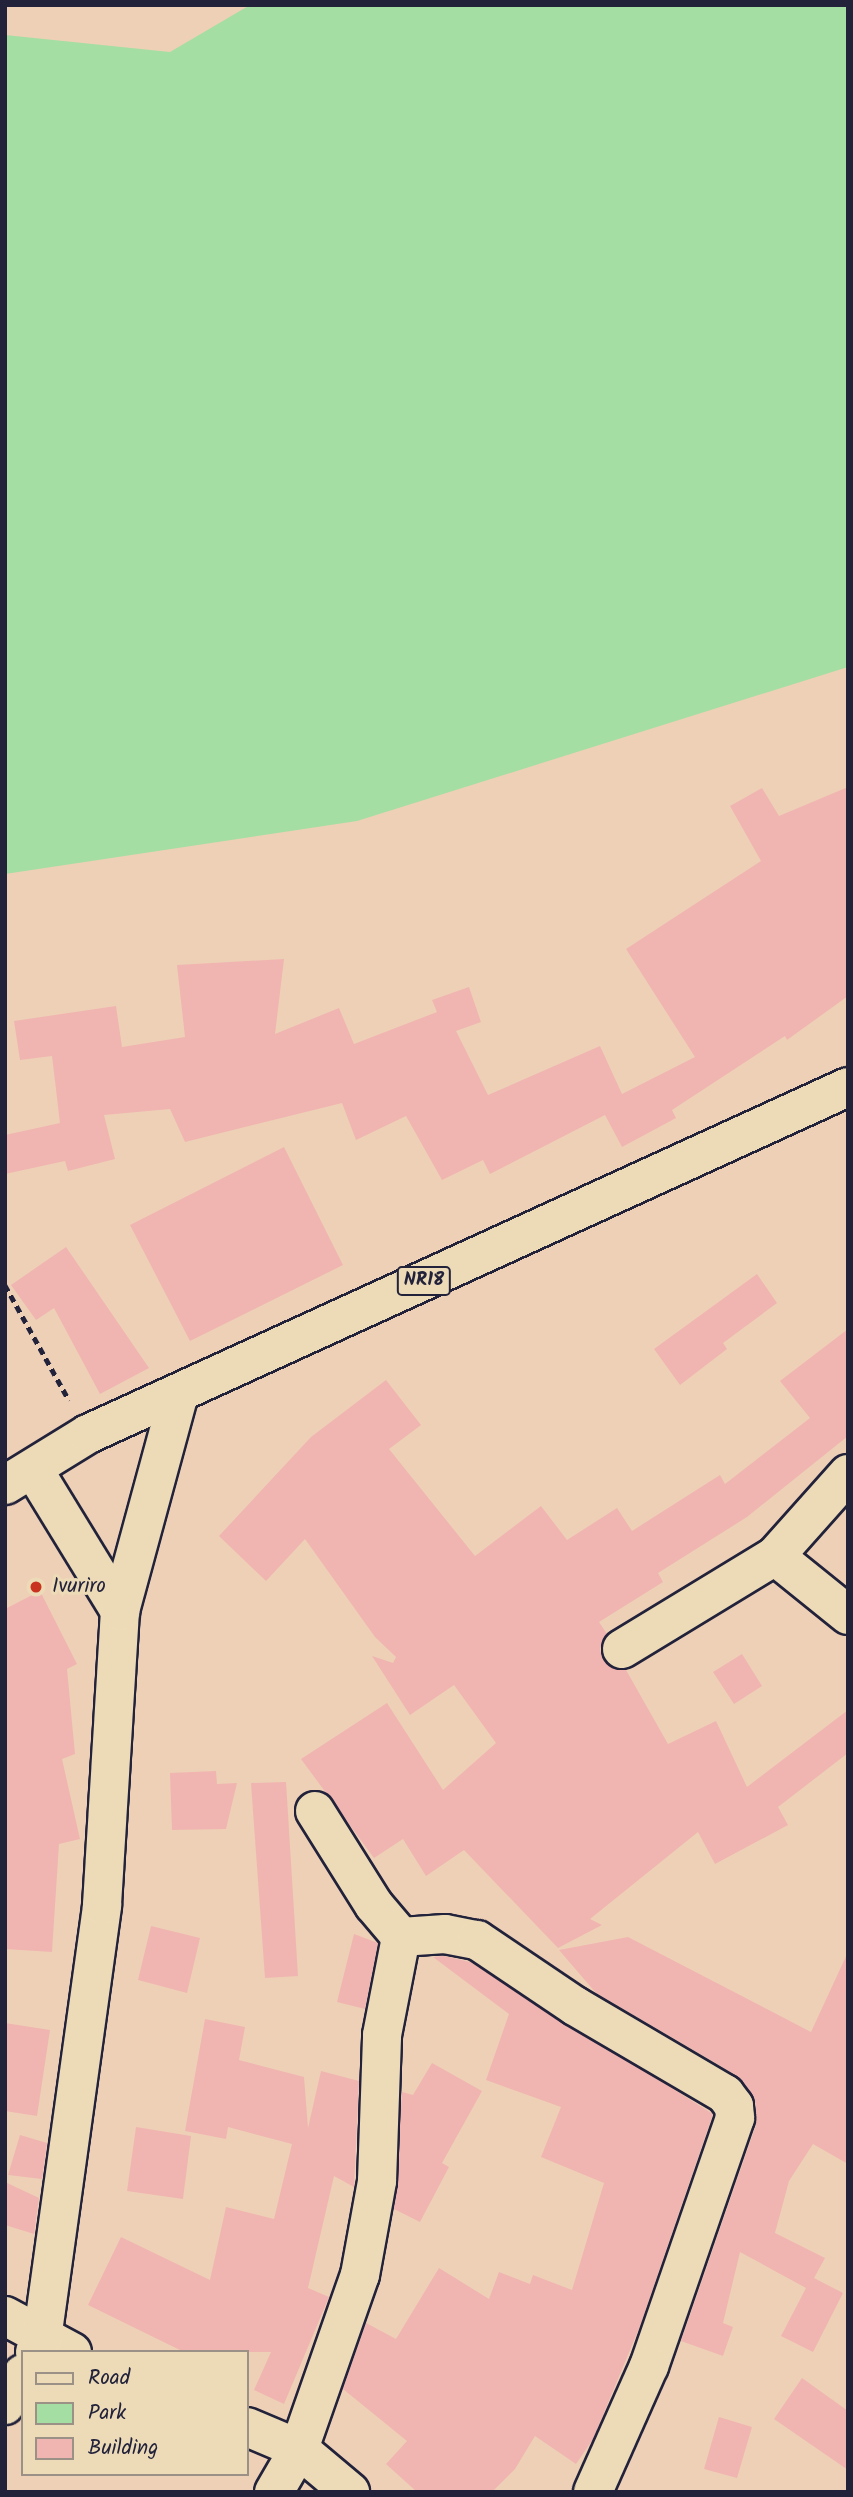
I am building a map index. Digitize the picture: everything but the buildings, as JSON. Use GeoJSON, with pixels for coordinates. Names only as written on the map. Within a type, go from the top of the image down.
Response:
{"type":"FeatureCollection","features":[{"type":"Feature","properties":{"kind":"street","name":"NR18"},"geometry":{"type":"LineString","coordinates":[[19,1477],[88,1434],[848,1087]]}},
{"type":"Feature","properties":{"kind":"street"},"geometry":{"type":"LineString","coordinates":[[5,2316],[50,2348],[102,1905],[120,1611],[179,1394]]}},
{"type":"Feature","properties":{"kind":"street"},"geometry":{"type":"LineString","coordinates":[[622,1649],[775,1556],[848,1474]]}},
{"type":"Feature","properties":{"kind":"street"},"geometry":{"type":"LineString","coordinates":[[19,1477],[120,1611]]}},
{"type":"Feature","properties":{"kind":"street"},"geometry":{"type":"LineString","coordinates":[[775,1556],[848,1615]]}},
{"type":"Feature","properties":{"kind":"street"},"geometry":{"type":"LineString","coordinates":[[315,1811],[374,1905],[401,1937]]}},
{"type":"Feature","properties":{"kind":"street"},"geometry":{"type":"LineString","coordinates":[[401,1937],[444,1934],[477,1940],[575,2006],[725,2094],[734,2106],[735,2118],[649,2366],[593,2492]]}},
{"type":"Feature","properties":{"kind":"street"},"geometry":{"type":"LineString","coordinates":[[274,2492],[299,2449],[360,2276],[377,2181],[382,2035],[401,1937]]}},
{"type":"Feature","properties":{"kind":"street"},"geometry":{"type":"LineString","coordinates":[[5,2405],[21,2377]]}},
{"type":"Feature","properties":{"kind":"street"},"geometry":{"type":"LineString","coordinates":[[248,2427],[299,2449],[350,2492]]}},
{"type":"Feature","properties":{"kind":"path"},"geometry":{"type":"LineString","coordinates":[[5,1285],[88,1434]]}},
{"type":"Feature","properties":{"kind":"green space"},"geometry":{"type":"Polygon","coordinates":[[[250,5],[848,5],[848,667],[357,821],[5,874],[5,35],[170,52],[250,5]]]}},
{"type":"Feature","properties":{"kind":"place","name":"Ivuriro"},"geometry":{"type":"Point","coordinates":[36,1587]}}]}
